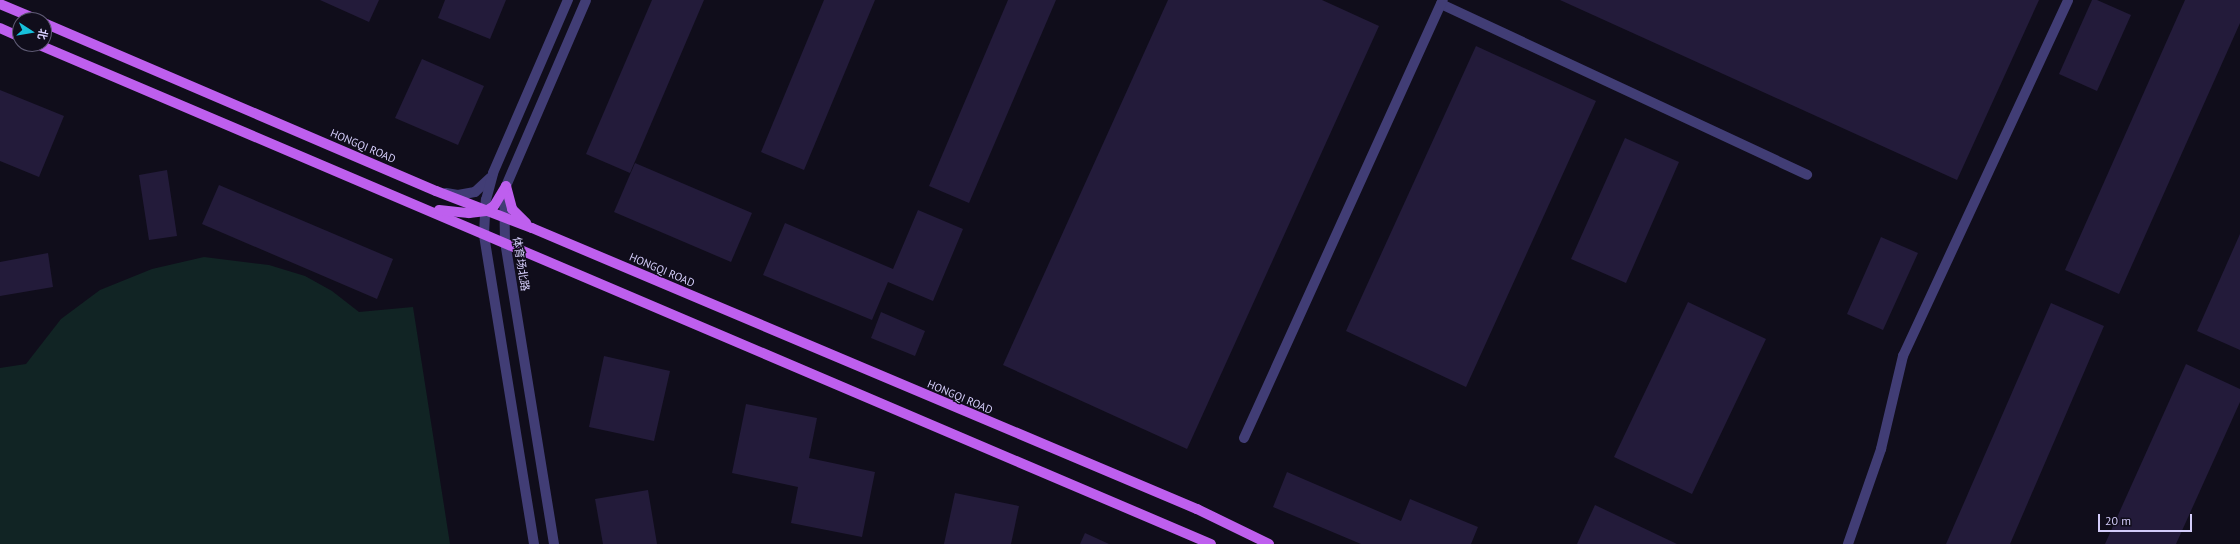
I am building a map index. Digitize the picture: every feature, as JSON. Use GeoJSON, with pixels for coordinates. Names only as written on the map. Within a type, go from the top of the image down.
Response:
{"type":"FeatureCollection","features":[{"type":"Feature","properties":{"kind":"main road"},"geometry":{"type":"LineString","coordinates":[[0,4],[19,12]]}},
{"type":"Feature","properties":{"kind":"main road","name":"HONGQI ROAD"},"geometry":{"type":"LineString","coordinates":[[52,25],[436,191],[495,212],[1197,509],[1269,544]]}},
{"type":"Feature","properties":{"kind":"main road"},"geometry":{"type":"LineString","coordinates":[[0,28],[12,33]]}},
{"type":"Feature","properties":{"kind":"main road"},"geometry":{"type":"LineString","coordinates":[[52,50],[524,250],[1211,544]]}},
{"type":"Feature","properties":{"kind":"main road"},"geometry":{"type":"LineString","coordinates":[[425,208],[468,213],[495,212],[506,186]]}},
{"type":"Feature","properties":{"kind":"main road"},"geometry":{"type":"LineString","coordinates":[[506,186],[512,209],[532,228]]}},
{"type":"Feature","properties":{"kind":"street","name":"体育场北路"},"geometry":{"type":"LineString","coordinates":[[554,544],[503,230],[495,212],[493,173],[568,0]]}},
{"type":"Feature","properties":{"kind":"street","name":"体育场北路"},"geometry":{"type":"LineString","coordinates":[[534,544],[484,234],[495,212],[586,0]]}},
{"type":"Feature","properties":{"kind":"street"},"geometry":{"type":"LineString","coordinates":[[1848,544],[1881,449],[1903,356],[2068,0]]}},
{"type":"Feature","properties":{"kind":"street"},"geometry":{"type":"LineString","coordinates":[[1244,438],[1442,2],[1807,175]]}},
{"type":"Feature","properties":{"kind":"street"},"geometry":{"type":"LineString","coordinates":[[436,191],[458,195],[475,192],[483,187],[493,173]]}},
{"type":"Feature","properties":{"kind":"street"},"geometry":{"type":"LineString","coordinates":[[503,230],[524,250]]}},
{"type":"Feature","properties":{"kind":"green space"},"geometry":{"type":"Polygon","coordinates":[[[204,257],[269,265],[305,276],[332,291],[359,312],[413,307],[450,544],[0,544],[0,368],[26,364],[61,319],[100,290],[152,269],[204,257]]]}},
{"type":"Feature","properties":{"kind":"building"},"geometry":{"type":"Polygon","coordinates":[[[320,0],[379,0],[369,22],[320,0]]]}},
{"type":"Feature","properties":{"kind":"building"},"geometry":{"type":"Polygon","coordinates":[[[445,0],[506,0],[490,39],[438,18],[445,0]]]}},
{"type":"Feature","properties":{"kind":"building"},"geometry":{"type":"Polygon","coordinates":[[[652,0],[704,0],[630,173],[586,154],[652,0]]]}},
{"type":"Feature","properties":{"kind":"building"},"geometry":{"type":"Polygon","coordinates":[[[824,0],[875,0],[804,170],[761,152],[824,0]]]}},
{"type":"Feature","properties":{"kind":"building"},"geometry":{"type":"Polygon","coordinates":[[[1008,0],[1056,0],[969,203],[929,186],[1008,0]]]}},
{"type":"Feature","properties":{"kind":"building"},"geometry":{"type":"Polygon","coordinates":[[[1168,0],[1322,0],[1379,26],[1187,449],[1003,365],[1168,0]]]}},
{"type":"Feature","properties":{"kind":"building"},"geometry":{"type":"Polygon","coordinates":[[[1560,0],[2039,0],[1957,180],[1560,0]]]}},
{"type":"Feature","properties":{"kind":"building"},"geometry":{"type":"Polygon","coordinates":[[[2092,0],[2097,0],[2131,15],[2097,91],[2059,74],[2092,0]]]}},
{"type":"Feature","properties":{"kind":"building"},"geometry":{"type":"Polygon","coordinates":[[[2185,0],[2240,0],[2240,23],[2119,294],[2065,270],[2185,0]]]}},
{"type":"Feature","properties":{"kind":"building"},"geometry":{"type":"Polygon","coordinates":[[[1476,46],[1596,101],[1466,387],[1346,331],[1476,46]]]}},
{"type":"Feature","properties":{"kind":"building"},"geometry":{"type":"Polygon","coordinates":[[[422,59],[484,86],[458,145],[395,118],[422,59]]]}},
{"type":"Feature","properties":{"kind":"building"},"geometry":{"type":"Polygon","coordinates":[[[0,90],[64,116],[39,177],[0,161],[0,90]]]}},
{"type":"Feature","properties":{"kind":"building"},"geometry":{"type":"Polygon","coordinates":[[[1625,138],[1679,162],[1626,283],[1571,259],[1625,138]]]}},
{"type":"Feature","properties":{"kind":"building"},"geometry":{"type":"Polygon","coordinates":[[[635,163],[752,213],[731,262],[614,212],[635,163]]]}},
{"type":"Feature","properties":{"kind":"building"},"geometry":{"type":"Polygon","coordinates":[[[167,170],[177,236],[149,240],[139,175],[167,170]]]}},
{"type":"Feature","properties":{"kind":"building"},"geometry":{"type":"Polygon","coordinates":[[[219,185],[393,259],[377,299],[202,224],[219,185]]]}},
{"type":"Feature","properties":{"kind":"building"},"geometry":{"type":"Polygon","coordinates":[[[918,210],[963,229],[933,301],[888,282],[872,320],[763,275],[785,223],[893,269],[918,210]]]}},
{"type":"Feature","properties":{"kind":"building"},"geometry":{"type":"Polygon","coordinates":[[[2240,234],[2240,350],[2197,331],[2240,234]]]}},
{"type":"Feature","properties":{"kind":"building"},"geometry":{"type":"Polygon","coordinates":[[[1881,237],[1918,253],[1883,330],[1847,314],[1881,237]]]}},
{"type":"Feature","properties":{"kind":"building"},"geometry":{"type":"Polygon","coordinates":[[[48,253],[53,287],[0,296],[0,262],[48,253]]]}},
{"type":"Feature","properties":{"kind":"building"},"geometry":{"type":"Polygon","coordinates":[[[1688,302],[1766,339],[1692,494],[1614,457],[1688,302]]]}},
{"type":"Feature","properties":{"kind":"building"},"geometry":{"type":"Polygon","coordinates":[[[2051,303],[2104,326],[2010,544],[1946,544],[2051,303]]]}},
{"type":"Feature","properties":{"kind":"building"},"geometry":{"type":"Polygon","coordinates":[[[881,312],[925,331],[915,356],[871,338],[881,312]]]}},
{"type":"Feature","properties":{"kind":"building"},"geometry":{"type":"Polygon","coordinates":[[[604,356],[670,371],[654,441],[589,427],[604,356]]]}},
{"type":"Feature","properties":{"kind":"building"},"geometry":{"type":"Polygon","coordinates":[[[2186,364],[2240,389],[2240,402],[2176,544],[2105,544],[2186,364]]]}},
{"type":"Feature","properties":{"kind":"building"},"geometry":{"type":"Polygon","coordinates":[[[746,404],[817,418],[809,458],[875,472],[862,537],[791,523],[798,487],[732,473],[746,404]]]}},
{"type":"Feature","properties":{"kind":"building"},"geometry":{"type":"Polygon","coordinates":[[[1287,472],[1401,521],[1410,499],[1478,527],[1471,544],[1361,544],[1273,507],[1287,472]]]}},
{"type":"Feature","properties":{"kind":"building"},"geometry":{"type":"Polygon","coordinates":[[[648,490],[657,544],[603,544],[595,499],[648,490]]]}},
{"type":"Feature","properties":{"kind":"building"},"geometry":{"type":"Polygon","coordinates":[[[955,493],[1019,506],[1011,544],[944,544],[955,493]]]}},
{"type":"Feature","properties":{"kind":"building"},"geometry":{"type":"Polygon","coordinates":[[[1595,505],[1677,544],[1577,544],[1595,505]]]}},
{"type":"Feature","properties":{"kind":"building"},"geometry":{"type":"Polygon","coordinates":[[[1085,533],[1109,544],[1080,544],[1085,533]]]}}]}
